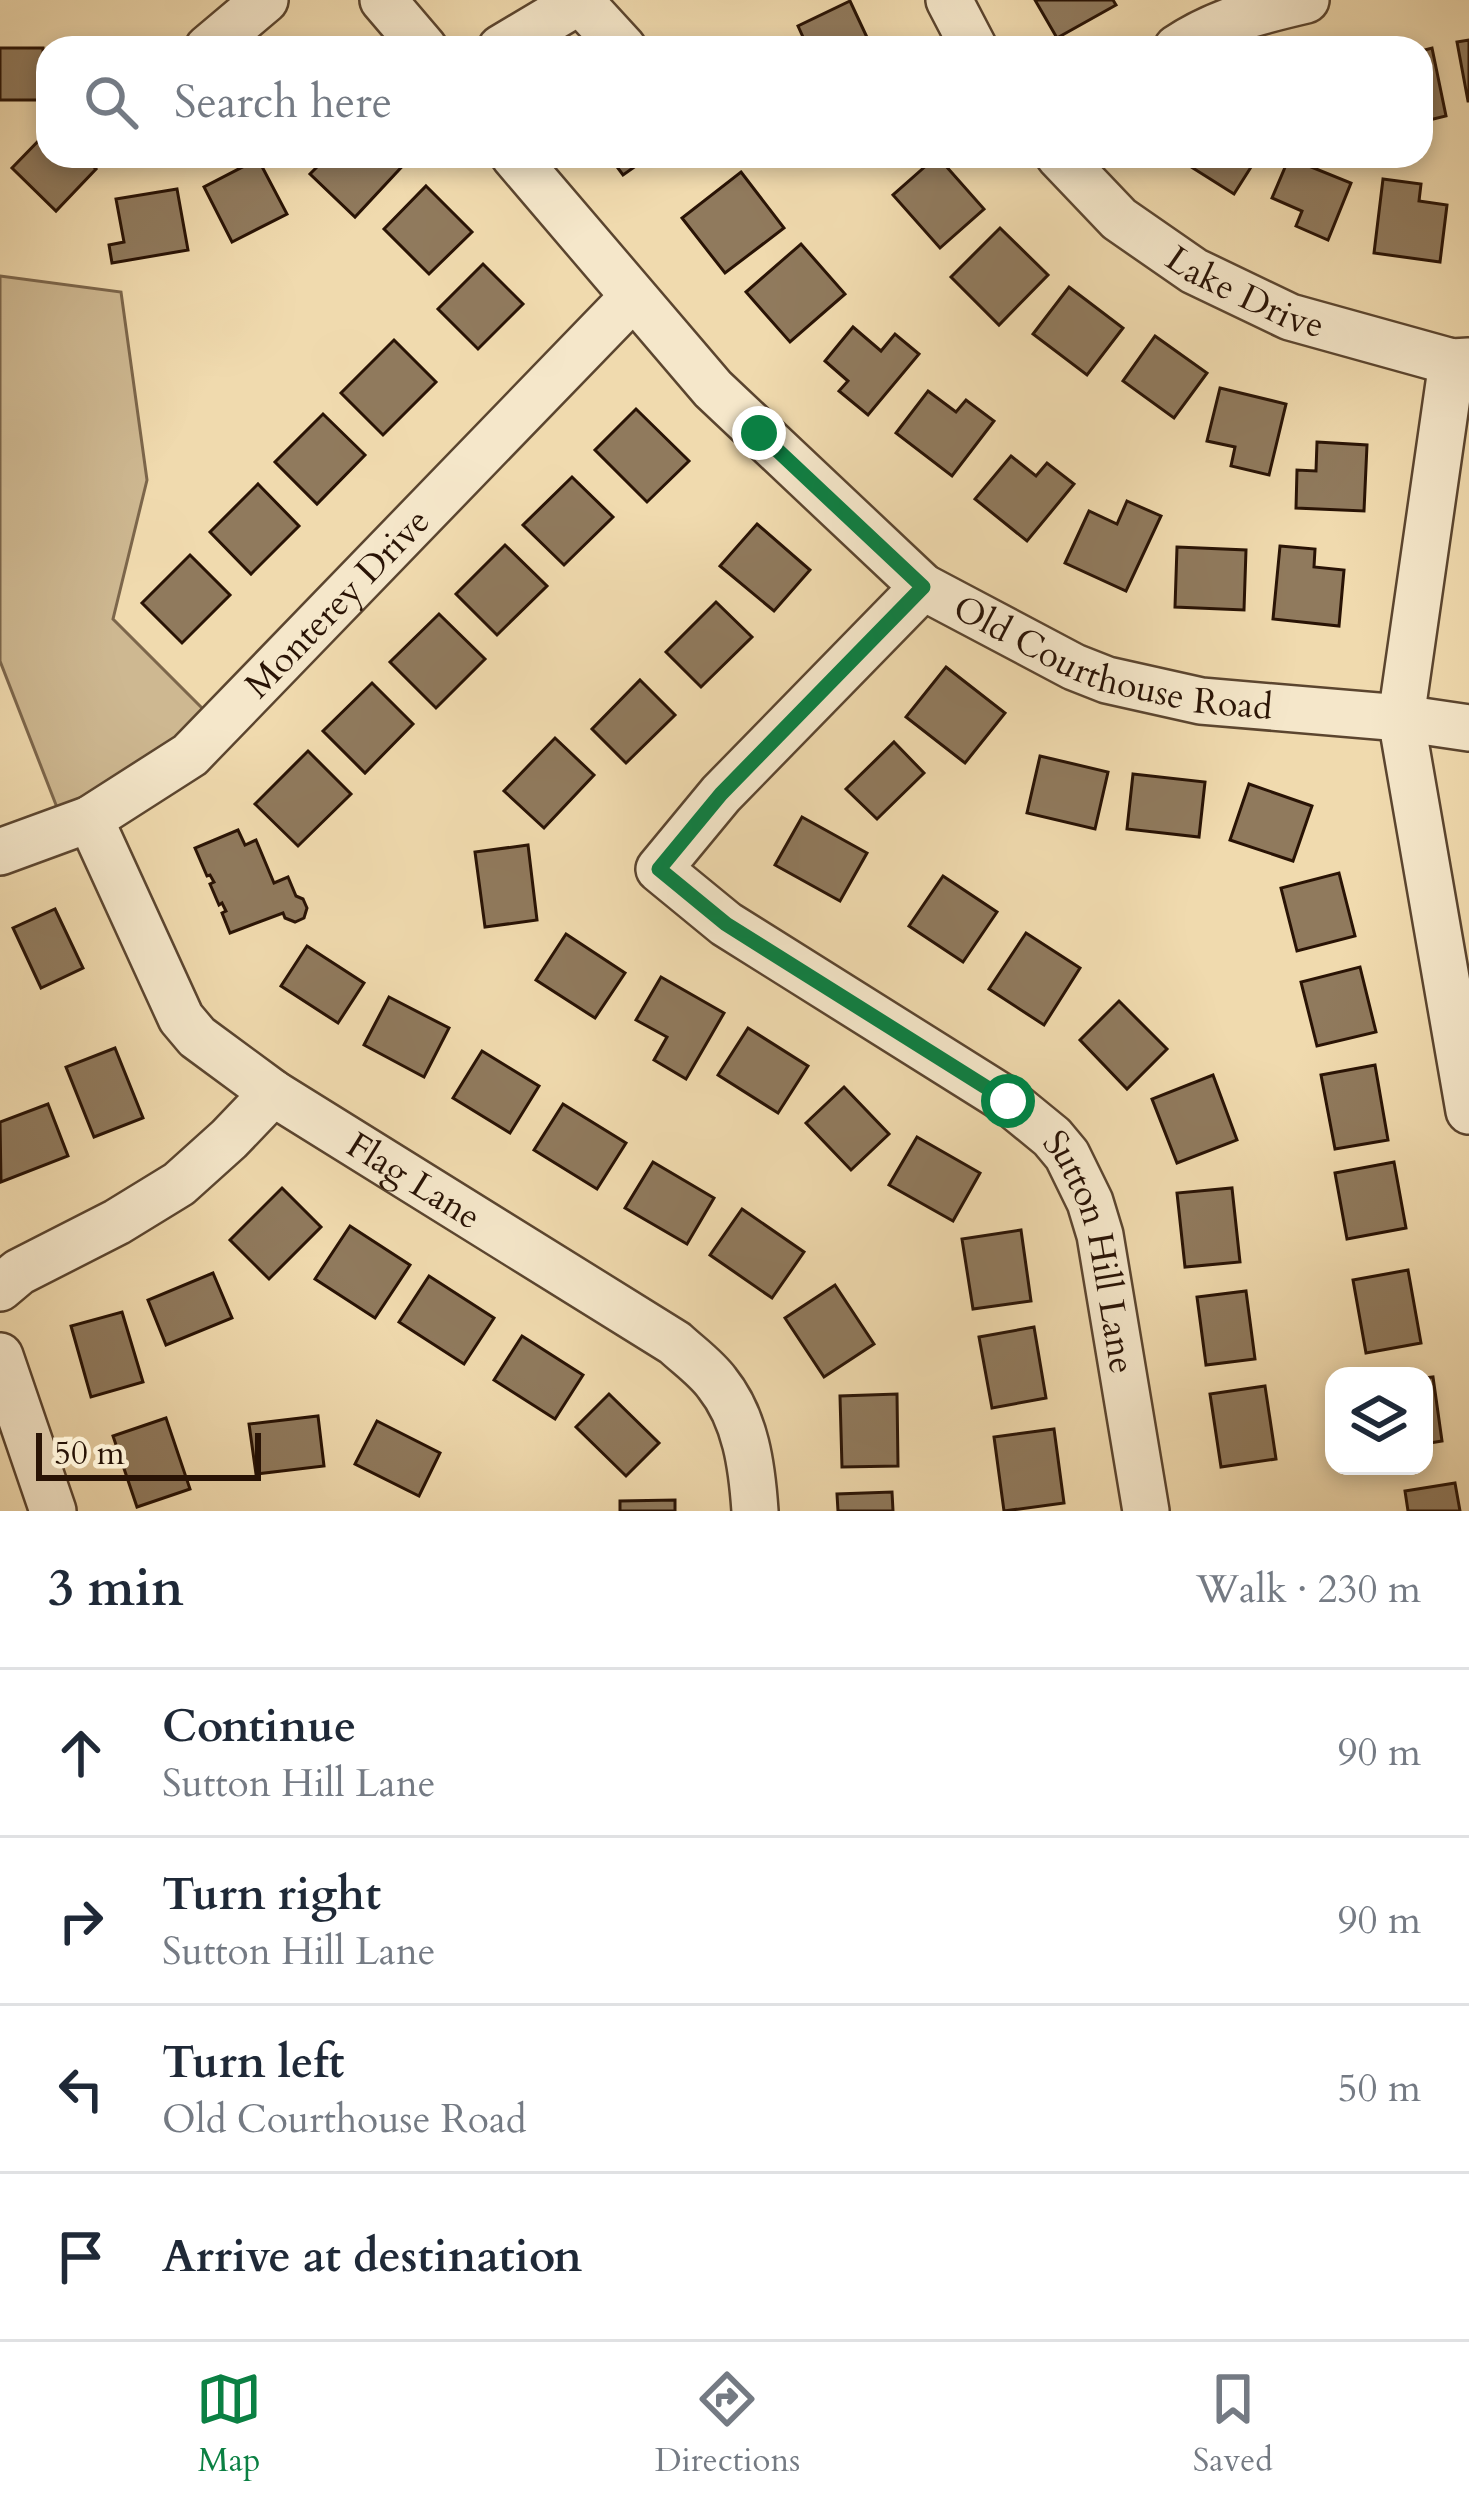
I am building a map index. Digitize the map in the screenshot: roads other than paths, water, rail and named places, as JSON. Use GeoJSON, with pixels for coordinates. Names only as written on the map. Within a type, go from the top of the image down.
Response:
{"type":"FeatureCollection","features":[{"type":"Feature","properties":{"kind":"street"},"geometry":{"type":"LineString","coordinates":[[222,36],[265,0]]}},
{"type":"Feature","properties":{"kind":"street"},"geometry":{"type":"LineString","coordinates":[[383,0],[414,36]]}},
{"type":"Feature","properties":{"kind":"street"},"geometry":{"type":"LineString","coordinates":[[949,0],[968,36]]}},
{"type":"Feature","properties":{"kind":"street"},"geometry":{"type":"LineString","coordinates":[[1195,36],[1236,17],[1306,0]]}},
{"type":"Feature","properties":{"kind":"street"},"geometry":{"type":"LineString","coordinates":[[522,36],[580,2],[612,36]]}},
{"type":"Feature","properties":{"kind":"street","name":"Old Courthouse Road"},"geometry":{"type":"LineString","coordinates":[[524,168],[713,388],[923,587],[1107,680],[1201,701],[1469,728]]}},
{"type":"Feature","properties":{"kind":"street","name":"Lake Drive"},"geometry":{"type":"LineString","coordinates":[[1071,168],[1119,218],[1194,271],[1290,316],[1461,361]]}},
{"type":"Feature","properties":{"kind":"street","name":"Monterey Drive"},"geometry":{"type":"LineString","coordinates":[[0,852],[91,819],[190,755],[632,297]]}},
{"type":"Feature","properties":{"kind":"street"},"geometry":{"type":"LineString","coordinates":[[1461,361],[1401,718],[1469,1111]]}},
{"type":"Feature","properties":{"kind":"street","name":"Sutton Hill Lane"},"geometry":{"type":"LineString","coordinates":[[923,587],[721,794],[659,869],[726,924],[1008,1101],[1067,1155],[1100,1234],[1146,1511]]}},
{"type":"Feature","properties":{"kind":"street","name":"Flag Lane"},"geometry":{"type":"LineString","coordinates":[[91,819],[181,1018],[197,1037],[273,1093],[675,1343],[717,1383],[740,1420],[753,1475],[755,1511]]}},
{"type":"Feature","properties":{"kind":"street"},"geometry":{"type":"LineString","coordinates":[[0,1288],[19,1272],[179,1184],[273,1093]]}},
{"type":"Feature","properties":{"kind":"street"},"geometry":{"type":"LineString","coordinates":[[0,1356],[53,1511]]}}]}
